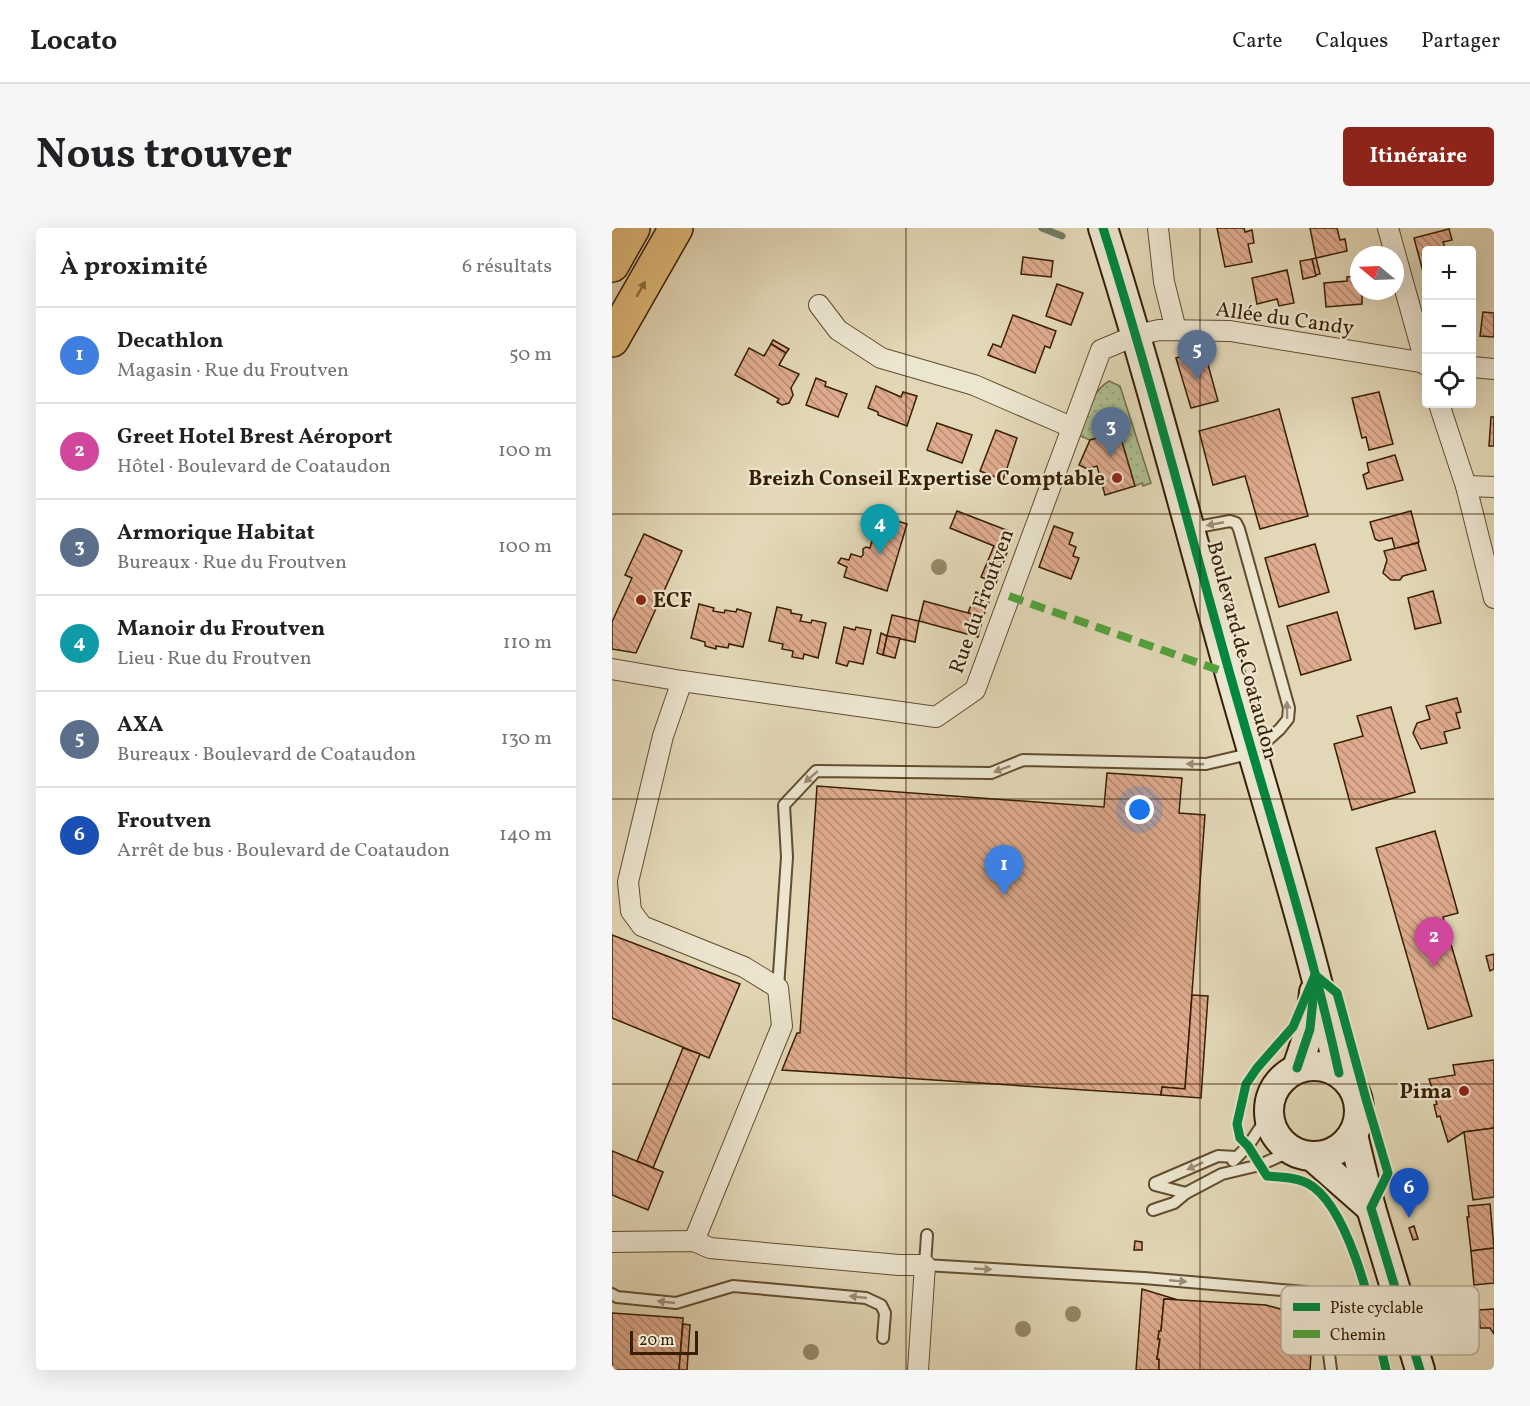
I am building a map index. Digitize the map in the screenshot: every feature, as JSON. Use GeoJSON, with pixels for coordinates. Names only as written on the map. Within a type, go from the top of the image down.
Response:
{"type":"FeatureCollection","features":[{"type":"Feature","properties":{"kind":"highway"},"geometry":{"type":"LineString","coordinates":[[612,265],[633,228]]}},
{"type":"Feature","properties":{"kind":"highway"},"geometry":{"type":"LineString","coordinates":[[612,340],[676,228]]}},
{"type":"Feature","properties":{"kind":"main road"},"geometry":{"type":"LineString","coordinates":[[1103,228],[1137,335]]}},
{"type":"Feature","properties":{"kind":"main road"},"geometry":{"type":"LineString","coordinates":[[1116,228],[1137,335]]}},
{"type":"Feature","properties":{"kind":"main road","name":"Boulevard de Coataudon"},"geometry":{"type":"LineString","coordinates":[[1137,335],[1315,975],[1339,1072]]}},
{"type":"Feature","properties":{"kind":"main road","name":"Boulevard de Coataudon"},"geometry":{"type":"LineString","coordinates":[[1297,1068],[1310,1029],[1315,975]]}},
{"type":"Feature","properties":{"kind":"main road"},"geometry":{"type":"LineString","coordinates":[[1302,1154],[1336,1151],[1353,1135],[1359,1118],[1359,1101],[1351,1084],[1339,1072],[1318,1065],[1297,1068],[1280,1079],[1270,1096],[1268,1116],[1275,1137],[1302,1154],[1371,1208]]}},
{"type":"Feature","properties":{"kind":"main road"},"geometry":{"type":"LineString","coordinates":[[1353,1135],[1371,1208],[1395,1286]]}},
{"type":"Feature","properties":{"kind":"main road"},"geometry":{"type":"LineString","coordinates":[[1415,1355],[1420,1370]]}},
{"type":"Feature","properties":{"kind":"street"},"geometry":{"type":"LineString","coordinates":[[1158,228],[1164,282],[1176,330]]}},
{"type":"Feature","properties":{"kind":"street"},"geometry":{"type":"LineString","coordinates":[[1388,228],[1423,354]]}},
{"type":"Feature","properties":{"kind":"street"},"geometry":{"type":"LineString","coordinates":[[819,305],[838,330],[881,358],[974,385],[1071,427]]}},
{"type":"Feature","properties":{"kind":"street","name":"Allée du Candy"},"geometry":{"type":"LineString","coordinates":[[1137,335],[1160,330],[1230,332],[1422,363]]}},
{"type":"Feature","properties":{"kind":"street","name":"Rue du Froutven"},"geometry":{"type":"LineString","coordinates":[[612,669],[936,717],[975,690],[1101,350],[1137,335]]}},
{"type":"Feature","properties":{"kind":"street"},"geometry":{"type":"LineString","coordinates":[[1476,367],[1494,369]]}},
{"type":"Feature","properties":{"kind":"street"},"geometry":{"type":"LineString","coordinates":[[1440,408],[1466,486],[1494,598]]}},
{"type":"Feature","properties":{"kind":"street"},"geometry":{"type":"LineString","coordinates":[[1466,486],[1494,487]]}},
{"type":"Feature","properties":{"kind":"street"},"geometry":{"type":"LineString","coordinates":[[682,681],[663,736],[628,882],[631,911],[642,926],[744,967],[778,988],[782,1026],[694,1241]]}},
{"type":"Feature","properties":{"kind":"street"},"geometry":{"type":"LineString","coordinates":[[612,1242],[694,1241],[710,1248],[899,1265],[925,1265],[918,1370]]}},
{"type":"Feature","properties":{"kind":"lane"},"geometry":{"type":"LineString","coordinates":[[778,988],[787,857],[784,805],[816,771],[990,773],[1023,760],[1206,764],[1252,753],[1280,729],[1288,719],[1289,708],[1236,523],[1230,520],[1191,528]]}},
{"type":"Feature","properties":{"kind":"lane"},"geometry":{"type":"LineString","coordinates":[[1222,1174],[1248,1146],[1268,1116]]}},
{"type":"Feature","properties":{"kind":"lane"},"geometry":{"type":"LineString","coordinates":[[1153,1210],[1174,1203],[1186,1193],[1222,1174],[1302,1154]]}},
{"type":"Feature","properties":{"kind":"lane"},"geometry":{"type":"LineString","coordinates":[[1186,1193],[1155,1184],[1218,1156],[1236,1157]]}},
{"type":"Feature","properties":{"kind":"lane"},"geometry":{"type":"LineString","coordinates":[[927,1234],[925,1265],[1144,1278],[1281,1290]]}},
{"type":"Feature","properties":{"kind":"lane"},"geometry":{"type":"LineString","coordinates":[[612,1294],[617,1297],[676,1303],[733,1286],[866,1298],[881,1305],[885,1313],[882,1338]]}},
{"type":"Feature","properties":{"kind":"lane"},"geometry":{"type":"LineString","coordinates":[[1329,1355],[1331,1370]]}},
{"type":"Feature","properties":{"kind":"green space"},"geometry":{"type":"Polygon","coordinates":[[[1109,381],[1120,386],[1151,483],[1143,486],[1142,483],[1135,486],[1119,432],[1090,440],[1078,435],[1093,398],[1109,381]]]}},
{"type":"Feature","properties":{"kind":"building"},"geometry":{"type":"Polygon","coordinates":[[[1217,228],[1244,228],[1245,232],[1252,230],[1254,243],[1248,244],[1252,262],[1225,267],[1217,228]]]}},
{"type":"Feature","properties":{"kind":"building"},"geometry":{"type":"Polygon","coordinates":[[[1310,228],[1337,228],[1340,240],[1345,239],[1347,251],[1316,258],[1310,228]]]}},
{"type":"Feature","properties":{"kind":"building"},"geometry":{"type":"Polygon","coordinates":[[[1449,229],[1452,240],[1443,242],[1444,246],[1422,246],[1422,268],[1414,238],[1449,229]]]}},
{"type":"Feature","properties":{"kind":"building"},"geometry":{"type":"Polygon","coordinates":[[[1023,257],[1053,261],[1051,277],[1021,274],[1023,257]]]}},
{"type":"Feature","properties":{"kind":"building"},"geometry":{"type":"Polygon","coordinates":[[[1316,258],[1320,274],[1315,275],[1312,259],[1316,258]]]}},
{"type":"Feature","properties":{"kind":"building"},"geometry":{"type":"Polygon","coordinates":[[[1312,259],[1316,276],[1303,279],[1300,261],[1312,259]]]}},
{"type":"Feature","properties":{"kind":"building"},"geometry":{"type":"Polygon","coordinates":[[[1287,270],[1294,303],[1279,306],[1277,299],[1257,304],[1252,278],[1287,270]]]}},
{"type":"Feature","properties":{"kind":"building"},"geometry":{"type":"Polygon","coordinates":[[[1347,277],[1350,277],[1350,300],[1362,300],[1362,304],[1326,307],[1324,283],[1347,281],[1347,277]]]}},
{"type":"Feature","properties":{"kind":"building"},"geometry":{"type":"Polygon","coordinates":[[[1057,284],[1083,293],[1071,325],[1046,316],[1057,284]]]}},
{"type":"Feature","properties":{"kind":"building"},"geometry":{"type":"Polygon","coordinates":[[[1483,312],[1494,313],[1494,337],[1480,336],[1483,312]]]}},
{"type":"Feature","properties":{"kind":"building"},"geometry":{"type":"Polygon","coordinates":[[[1013,315],[1056,331],[1050,348],[1045,346],[1035,373],[988,355],[993,344],[1001,347],[1013,315]]]}},
{"type":"Feature","properties":{"kind":"building"},"geometry":{"type":"Polygon","coordinates":[[[773,340],[789,349],[786,353],[771,344],[773,340]]]}},
{"type":"Feature","properties":{"kind":"building"},"geometry":{"type":"Polygon","coordinates":[[[771,344],[786,353],[779,365],[799,374],[791,388],[793,395],[789,403],[782,405],[777,402],[779,399],[735,375],[749,348],[764,356],[771,344]]]}},
{"type":"Feature","properties":{"kind":"building"},"geometry":{"type":"Polygon","coordinates":[[[1204,350],[1218,401],[1191,408],[1176,358],[1204,350]]]}},
{"type":"Feature","properties":{"kind":"building"},"geometry":{"type":"Polygon","coordinates":[[[816,378],[826,382],[825,386],[847,394],[838,417],[806,405],[816,378]]]}},
{"type":"Feature","properties":{"kind":"building"},"geometry":{"type":"Polygon","coordinates":[[[876,386],[901,397],[903,392],[917,396],[907,426],[878,415],[878,412],[868,408],[876,386]]]}},
{"type":"Feature","properties":{"kind":"building"},"geometry":{"type":"Polygon","coordinates":[[[1379,392],[1393,444],[1369,450],[1366,437],[1362,438],[1352,398],[1379,392]]]}},
{"type":"Feature","properties":{"kind":"building"},"geometry":{"type":"Polygon","coordinates":[[[1279,409],[1308,516],[1260,529],[1245,476],[1213,485],[1199,431],[1279,409]]]}},
{"type":"Feature","properties":{"kind":"building"},"geometry":{"type":"Polygon","coordinates":[[[1491,417],[1494,417],[1494,446],[1489,446],[1491,417]]]}},
{"type":"Feature","properties":{"kind":"building"},"geometry":{"type":"Polygon","coordinates":[[[937,423],[972,435],[962,463],[927,450],[937,423]]]}},
{"type":"Feature","properties":{"kind":"building"},"geometry":{"type":"Polygon","coordinates":[[[996,430],[1017,438],[1003,480],[980,471],[996,430]]]}},
{"type":"Feature","properties":{"kind":"building"},"geometry":{"type":"Polygon","coordinates":[[[1119,432],[1135,486],[1105,495],[1097,466],[1087,469],[1079,465],[1090,440],[1119,432]]]}},
{"type":"Feature","properties":{"kind":"building"},"geometry":{"type":"Polygon","coordinates":[[[1395,455],[1403,480],[1367,489],[1363,475],[1369,472],[1367,463],[1395,455]]]}},
{"type":"Feature","properties":{"kind":"building"},"geometry":{"type":"Polygon","coordinates":[[[957,511],[1014,533],[996,583],[981,577],[994,546],[950,528],[957,511]]]}},
{"type":"Feature","properties":{"kind":"building"},"geometry":{"type":"Polygon","coordinates":[[[1411,511],[1419,542],[1395,549],[1392,538],[1379,541],[1375,539],[1370,522],[1411,511]]]}},
{"type":"Feature","properties":{"kind":"building"},"geometry":{"type":"Polygon","coordinates":[[[885,517],[907,524],[887,591],[844,577],[847,567],[838,563],[841,558],[849,560],[851,554],[861,557],[863,549],[870,548],[873,537],[871,532],[875,529],[881,531],[885,517]]]}},
{"type":"Feature","properties":{"kind":"building"},"geometry":{"type":"Polygon","coordinates":[[[1054,526],[1073,533],[1069,544],[1076,547],[1073,556],[1079,558],[1071,579],[1039,567],[1054,526]]]}},
{"type":"Feature","properties":{"kind":"building","name":"ECF"},"geometry":{"type":"Polygon","coordinates":[[[644,534],[682,551],[636,653],[612,649],[612,622],[632,578],[625,575],[644,534]]]}},
{"type":"Feature","properties":{"kind":"building"},"geometry":{"type":"Polygon","coordinates":[[[1418,543],[1426,570],[1403,576],[1400,580],[1391,580],[1383,573],[1387,560],[1384,551],[1418,543]]]}},
{"type":"Feature","properties":{"kind":"building"},"geometry":{"type":"Polygon","coordinates":[[[1315,544],[1329,592],[1279,607],[1265,558],[1315,544]]]}},
{"type":"Feature","properties":{"kind":"building"},"geometry":{"type":"Polygon","coordinates":[[[1433,591],[1441,623],[1415,629],[1408,598],[1433,591]]]}},
{"type":"Feature","properties":{"kind":"building"},"geometry":{"type":"Polygon","coordinates":[[[976,592],[991,597],[983,617],[968,613],[976,592]]]}},
{"type":"Feature","properties":{"kind":"building"},"geometry":{"type":"Polygon","coordinates":[[[924,601],[983,617],[978,637],[919,621],[924,601]]]}},
{"type":"Feature","properties":{"kind":"building"},"geometry":{"type":"Polygon","coordinates":[[[699,604],[714,608],[713,611],[724,613],[725,610],[736,612],[737,609],[751,613],[743,647],[729,644],[728,648],[716,646],[716,649],[705,646],[705,642],[691,638],[699,604]]]}},
{"type":"Feature","properties":{"kind":"building"},"geometry":{"type":"Polygon","coordinates":[[[777,607],[802,615],[800,621],[811,623],[812,620],[826,623],[818,658],[804,654],[803,659],[792,657],[793,651],[782,649],[783,644],[769,641],[777,607]]]}},
{"type":"Feature","properties":{"kind":"building"},"geometry":{"type":"Polygon","coordinates":[[[1337,612],[1351,660],[1301,675],[1287,626],[1337,612]]]}},
{"type":"Feature","properties":{"kind":"building"},"geometry":{"type":"Polygon","coordinates":[[[892,615],[919,621],[915,642],[887,636],[892,615]]]}},
{"type":"Feature","properties":{"kind":"building"},"geometry":{"type":"Polygon","coordinates":[[[844,627],[871,630],[863,664],[849,661],[847,666],[836,663],[844,627]]]}},
{"type":"Feature","properties":{"kind":"building"},"geometry":{"type":"Polygon","coordinates":[[[881,633],[887,636],[883,655],[877,653],[881,633]]]}},
{"type":"Feature","properties":{"kind":"building"},"geometry":{"type":"Polygon","coordinates":[[[887,636],[900,638],[895,658],[883,655],[887,636]]]}},
{"type":"Feature","properties":{"kind":"building"},"geometry":{"type":"Polygon","coordinates":[[[1457,698],[1461,712],[1456,713],[1460,728],[1444,732],[1447,743],[1421,749],[1413,733],[1417,723],[1430,719],[1426,706],[1457,698]]]}},
{"type":"Feature","properties":{"kind":"building"},"geometry":{"type":"Polygon","coordinates":[[[1391,707],[1415,792],[1352,810],[1334,744],[1363,736],[1357,716],[1391,707]]]}},
{"type":"Feature","properties":{"kind":"building"},"geometry":{"type":"Polygon","coordinates":[[[1107,773],[1182,778],[1179,813],[1205,815],[1185,1089],[1162,1087],[1161,1095],[782,1070],[797,1033],[800,1033],[817,786],[1104,807],[1107,773]]]}},
{"type":"Feature","properties":{"kind":"building"},"geometry":{"type":"Polygon","coordinates":[[[1435,831],[1458,913],[1443,917],[1472,1016],[1428,1029],[1376,848],[1435,831]]]}},
{"type":"Feature","properties":{"kind":"building"},"geometry":{"type":"Polygon","coordinates":[[[612,935],[740,984],[709,1058],[612,1018],[612,935]]]}},
{"type":"Feature","properties":{"kind":"building"},"geometry":{"type":"Polygon","coordinates":[[[1494,954],[1494,969],[1490,971],[1486,956],[1494,954]]]}},
{"type":"Feature","properties":{"kind":"building"},"geometry":{"type":"Polygon","coordinates":[[[1192,995],[1208,996],[1201,1098],[1161,1095],[1162,1087],[1185,1089],[1192,995]]]}},
{"type":"Feature","properties":{"kind":"building"},"geometry":{"type":"Polygon","coordinates":[[[683,1048],[700,1054],[653,1168],[637,1161],[683,1048]]]}},
{"type":"Feature","properties":{"kind":"building","name":"Pima"},"geometry":{"type":"Polygon","coordinates":[[[1494,1060],[1494,1128],[1464,1132],[1448,1142],[1440,1116],[1437,1117],[1434,1105],[1437,1104],[1429,1079],[1455,1075],[1453,1065],[1494,1060]]]}},
{"type":"Feature","properties":{"kind":"building"},"geometry":{"type":"Polygon","coordinates":[[[1494,1128],[1494,1197],[1473,1200],[1464,1132],[1494,1128]]]}},
{"type":"Feature","properties":{"kind":"building"},"geometry":{"type":"Polygon","coordinates":[[[612,1151],[663,1172],[648,1210],[612,1195],[612,1151]]]}},
{"type":"Feature","properties":{"kind":"building"},"geometry":{"type":"Polygon","coordinates":[[[1490,1204],[1494,1248],[1471,1251],[1468,1206],[1490,1204]]]}},
{"type":"Feature","properties":{"kind":"building"},"geometry":{"type":"Polygon","coordinates":[[[1414,1226],[1418,1239],[1413,1240],[1409,1228],[1414,1226]]]}},
{"type":"Feature","properties":{"kind":"building"},"geometry":{"type":"Polygon","coordinates":[[[1135,1241],[1142,1242],[1142,1250],[1134,1250],[1135,1241]]]}},
{"type":"Feature","properties":{"kind":"building"},"geometry":{"type":"Polygon","coordinates":[[[1494,1248],[1494,1283],[1474,1285],[1471,1251],[1494,1248]]]}},
{"type":"Feature","properties":{"kind":"building"},"geometry":{"type":"Polygon","coordinates":[[[1142,1289],[1178,1300],[1164,1299],[1158,1339],[1160,1339],[1157,1359],[1159,1359],[1159,1370],[1136,1370],[1142,1289]]]}},
{"type":"Feature","properties":{"kind":"building"},"geometry":{"type":"Polygon","coordinates":[[[1164,1299],[1266,1305],[1281,1309],[1281,1355],[1311,1355],[1310,1370],[1159,1370],[1159,1359],[1157,1359],[1160,1339],[1158,1339],[1159,1331],[1161,1331],[1164,1299]]]}},
{"type":"Feature","properties":{"kind":"building"},"geometry":{"type":"Polygon","coordinates":[[[1494,1309],[1494,1334],[1490,1328],[1480,1328],[1479,1310],[1494,1309]]]}},
{"type":"Feature","properties":{"kind":"building"},"geometry":{"type":"Polygon","coordinates":[[[612,1313],[683,1318],[679,1370],[612,1370],[612,1313]]]}},
{"type":"Feature","properties":{"kind":"building"},"geometry":{"type":"Polygon","coordinates":[[[683,1324],[690,1325],[687,1370],[679,1370],[683,1324]]]}},
{"type":"Feature","properties":{"kind":"waterway"},"geometry":{"type":"LineString","coordinates":[[1042,228],[1062,236]]}},
{"type":"Feature","properties":{"kind":"marked path"},"geometry":{"type":"LineString","coordinates":[[1009,596],[1230,674]]}},
{"type":"Feature","properties":{"kind":"cycle path"},"geometry":{"type":"LineString","coordinates":[[1103,228],[1153,396],[1302,924],[1339,1073]]}},
{"type":"Feature","properties":{"kind":"cycle path"},"geometry":{"type":"LineString","coordinates":[[1365,1286],[1348,1240],[1323,1195],[1303,1181],[1267,1176],[1248,1146],[1240,1138],[1237,1124],[1246,1084],[1293,1027],[1315,975],[1337,993],[1388,1173],[1371,1208],[1395,1286]]}},
{"type":"Feature","properties":{"kind":"cycle path"},"geometry":{"type":"LineString","coordinates":[[1297,1068],[1310,1029],[1314,990]]}},
{"type":"Feature","properties":{"kind":"cycle path"},"geometry":{"type":"LineString","coordinates":[[1382,1355],[1386,1370]]}},
{"type":"Feature","properties":{"kind":"cycle path"},"geometry":{"type":"LineString","coordinates":[[1415,1355],[1420,1370]]}},
{"type":"Feature","properties":{"kind":"place","name":"AXA"},"geometry":{"type":"Point","coordinates":[1197,380]}},
{"type":"Feature","properties":{"kind":"place","name":"Armorique Habitat"},"geometry":{"type":"Point","coordinates":[1111,457]}},
{"type":"Feature","properties":{"kind":"place","name":"Breizh Conseil Expertise Comptable"},"geometry":{"type":"Point","coordinates":[1117,478]}},
{"type":"Feature","properties":{"kind":"place","name":"Manoir du Froutven"},"geometry":{"type":"Point","coordinates":[880,554]}},
{"type":"Feature","properties":{"kind":"place","name":"ECF"},"geometry":{"type":"Point","coordinates":[641,600]}},
{"type":"Feature","properties":{"kind":"place","name":"Decathlon"},"geometry":{"type":"Point","coordinates":[1004,895]}},
{"type":"Feature","properties":{"kind":"place","name":"Greet Hotel Brest Aéroport"},"geometry":{"type":"Point","coordinates":[1434,967]}},
{"type":"Feature","properties":{"kind":"place","name":"Pima"},"geometry":{"type":"Point","coordinates":[1464,1091]}},
{"type":"Feature","properties":{"kind":"place","name":"Froutven"},"geometry":{"type":"Point","coordinates":[1409,1218]}}]}
